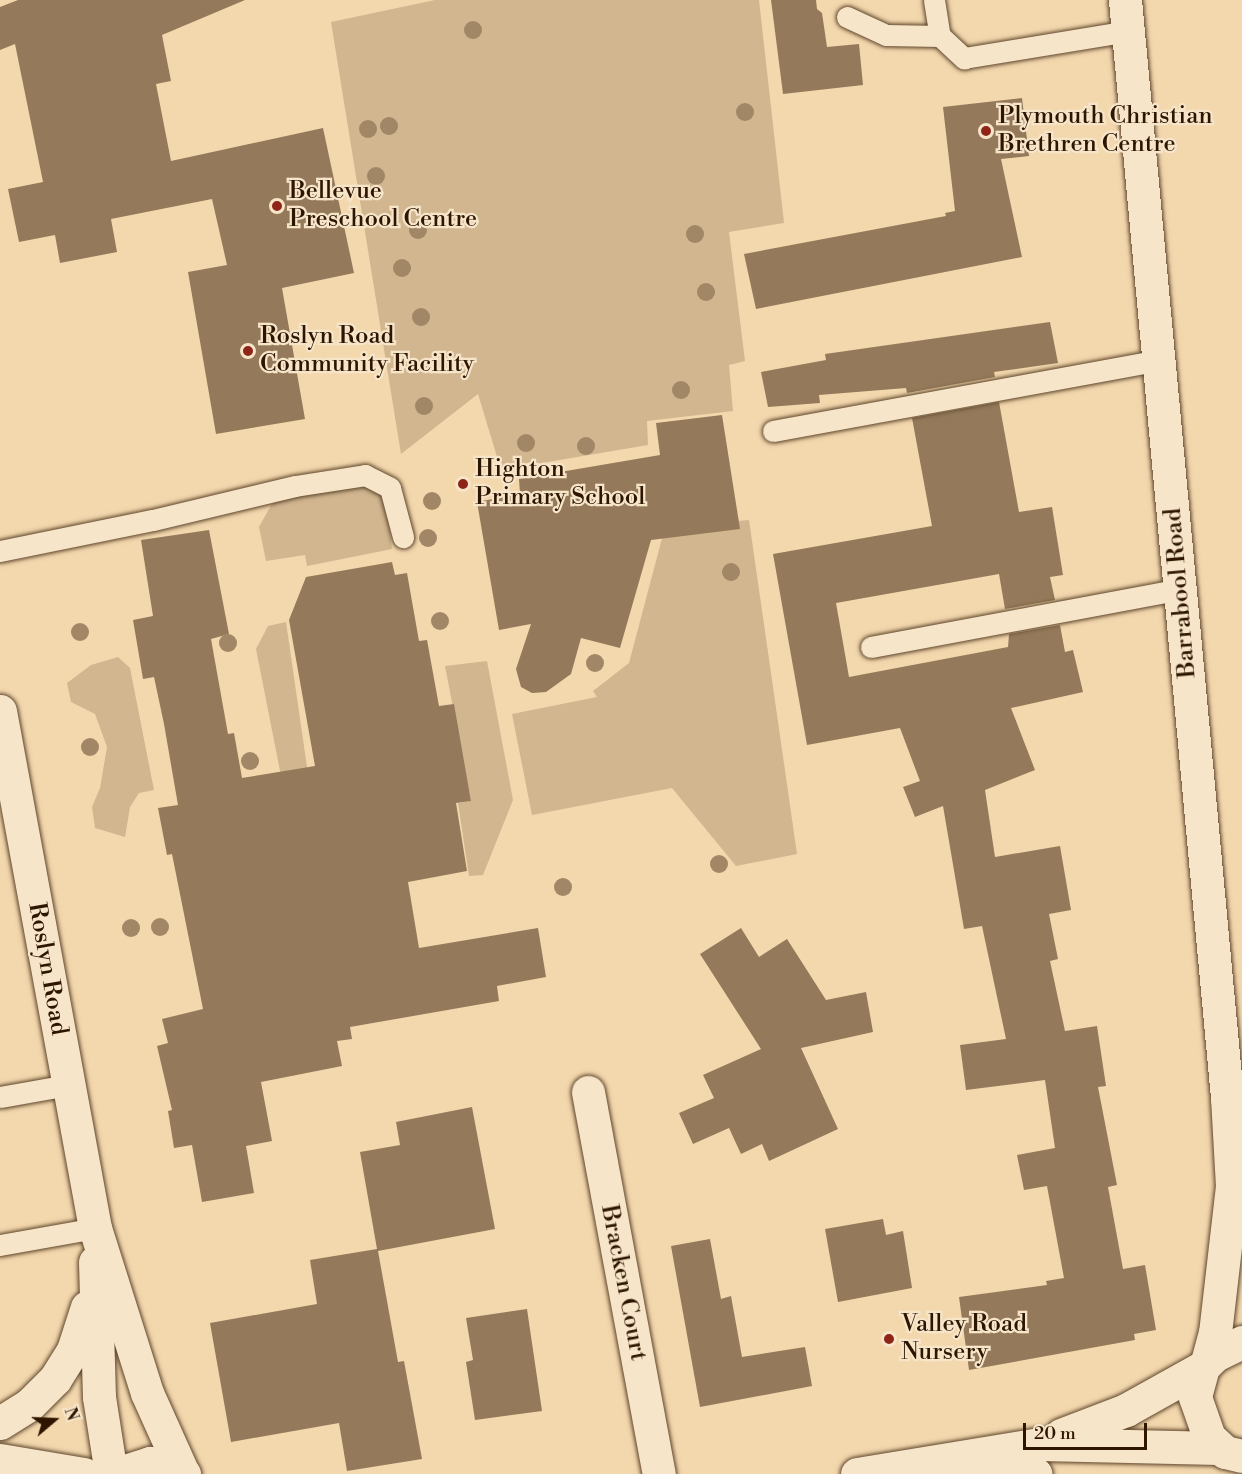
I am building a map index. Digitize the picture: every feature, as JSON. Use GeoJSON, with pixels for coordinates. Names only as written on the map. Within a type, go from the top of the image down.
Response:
{"type":"FeatureCollection","features":[{"type":"Feature","properties":{"kind":"main road","name":"Barrabool Road"},"geometry":{"type":"LineString","coordinates":[[1127,15],[1227,1097],[1232,1186],[1242,1234]]}},
{"type":"Feature","properties":{"kind":"main road","name":"Roslyn Road"},"geometry":{"type":"LineString","coordinates":[[0,711],[95,1228],[147,1393],[184,1473]]}},
{"type":"Feature","properties":{"kind":"main road","name":"Bracken Court"},"geometry":{"type":"LineString","coordinates":[[588,1092],[659,1474]]}},
{"type":"Feature","properties":{"kind":"main road","name":"Barrabool Road"},"geometry":{"type":"LineString","coordinates":[[1230,1458],[1206,1432],[1197,1407],[1196,1384],[1205,1364],[1221,1286],[1232,1186]]}},
{"type":"Feature","properties":{"kind":"main road","name":"Roslyn Road"},"geometry":{"type":"LineString","coordinates":[[95,1228],[99,1397],[111,1474]]}},
{"type":"Feature","properties":{"kind":"main road"},"geometry":{"type":"LineString","coordinates":[[0,1423],[47,1390],[73,1350],[86,1313],[95,1228]]}},
{"type":"Feature","properties":{"kind":"main road"},"geometry":{"type":"LineString","coordinates":[[1038,1459],[1242,1342]]}},
{"type":"Feature","properties":{"kind":"main road"},"geometry":{"type":"LineString","coordinates":[[857,1474],[933,1461],[1230,1458]]}},
{"type":"Feature","properties":{"kind":"main road"},"geometry":{"type":"LineString","coordinates":[[0,1460],[84,1474]]}},
{"type":"Feature","properties":{"kind":"main road"},"geometry":{"type":"LineString","coordinates":[[116,1474],[150,1463],[184,1473]]}},
{"type":"Feature","properties":{"kind":"lane"},"geometry":{"type":"LineString","coordinates":[[934,0],[940,36],[964,58],[1127,15]]}},
{"type":"Feature","properties":{"kind":"lane"},"geometry":{"type":"LineString","coordinates":[[847,17],[885,35],[940,36]]}},
{"type":"Feature","properties":{"kind":"lane"},"geometry":{"type":"LineString","coordinates":[[773,431],[1159,360]]}},
{"type":"Feature","properties":{"kind":"lane"},"geometry":{"type":"LineString","coordinates":[[0,551],[153,520],[295,486],[365,475],[390,488],[403,537]]}},
{"type":"Feature","properties":{"kind":"lane"},"geometry":{"type":"LineString","coordinates":[[871,647],[1180,589]]}},
{"type":"Feature","properties":{"kind":"lane"},"geometry":{"type":"LineString","coordinates":[[0,1097],[68,1085]]}},
{"type":"Feature","properties":{"kind":"lane"},"geometry":{"type":"LineString","coordinates":[[0,1245],[95,1228]]}},
{"type":"Feature","properties":{"kind":"shaded area"},"geometry":{"type":"Polygon","coordinates":[[[435,0],[759,0],[784,223],[729,232],[745,361],[729,365],[733,411],[647,421],[648,445],[501,470],[478,394],[401,454],[331,22],[435,0]]]}},
{"type":"Feature","properties":{"kind":"shaded area"},"geometry":{"type":"Polygon","coordinates":[[[365,484],[382,492],[386,501],[392,549],[307,566],[305,555],[266,561],[259,527],[275,498],[365,484]]]}},
{"type":"Feature","properties":{"kind":"shaded area"},"geometry":{"type":"Polygon","coordinates":[[[749,520],[797,854],[736,866],[672,788],[532,815],[512,714],[597,697],[593,691],[629,663],[665,527],[749,520]]]}},
{"type":"Feature","properties":{"kind":"shaded area"},"geometry":{"type":"Polygon","coordinates":[[[286,622],[309,781],[283,786],[256,649],[268,626],[286,622]]]}},
{"type":"Feature","properties":{"kind":"shaded area"},"geometry":{"type":"Polygon","coordinates":[[[118,657],[130,668],[154,790],[139,793],[130,807],[125,837],[95,828],[92,807],[100,788],[107,747],[95,714],[71,702],[67,683],[91,665],[118,657]]]}},
{"type":"Feature","properties":{"kind":"shaded area"},"geometry":{"type":"Polygon","coordinates":[[[487,661],[513,800],[483,875],[469,876],[458,803],[471,801],[445,666],[487,661]]]}},
{"type":"Feature","properties":{"kind":"building"},"geometry":{"type":"Polygon","coordinates":[[[18,0],[245,0],[162,35],[171,81],[156,84],[171,161],[323,128],[354,273],[282,288],[305,419],[216,434],[188,272],[227,265],[212,199],[111,219],[117,252],[60,263],[55,235],[19,242],[8,189],[43,182],[15,44],[0,50],[0,7],[18,0]]]}},
{"type":"Feature","properties":{"kind":"building"},"geometry":{"type":"Polygon","coordinates":[[[771,0],[816,0],[817,9],[822,13],[827,47],[859,44],[863,85],[783,94],[771,0]]]}},
{"type":"Feature","properties":{"kind":"building"},"geometry":{"type":"Polygon","coordinates":[[[1022,98],[1029,156],[1001,159],[1022,257],[756,309],[744,254],[946,216],[945,213],[955,211],[943,107],[1022,98]]]}},
{"type":"Feature","properties":{"kind":"building"},"geometry":{"type":"Polygon","coordinates":[[[1050,322],[1058,363],[994,372],[995,377],[907,393],[906,388],[819,395],[820,403],[768,407],[761,372],[826,360],[825,354],[1050,322]]]}},
{"type":"Feature","properties":{"kind":"building"},"geometry":{"type":"Polygon","coordinates":[[[999,402],[1019,512],[1052,507],[1063,575],[1050,577],[1055,600],[1005,609],[999,574],[836,603],[849,677],[1008,647],[1009,634],[1060,625],[1065,652],[1073,650],[1083,692],[1011,708],[1035,770],[985,790],[995,857],[1060,846],[1071,910],[1049,914],[1058,959],[1050,961],[1065,1031],[1097,1026],[1106,1086],[1098,1087],[1117,1185],[1108,1187],[1123,1269],[1145,1265],[1156,1330],[1134,1334],[1135,1340],[969,1370],[959,1297],[1047,1285],[1046,1281],[1064,1278],[1047,1186],[1024,1190],[1017,1155],[1055,1148],[1045,1080],[966,1090],[960,1045],[1006,1039],[982,926],[964,929],[943,806],[915,817],[903,787],[920,781],[900,728],[807,745],[773,554],[932,526],[912,418],[999,402]]]}},
{"type":"Feature","properties":{"kind":"building"},"geometry":{"type":"Polygon","coordinates":[[[722,415],[740,529],[651,540],[620,648],[581,638],[571,674],[546,692],[532,693],[521,687],[516,669],[531,624],[499,630],[477,502],[520,494],[519,479],[660,455],[656,423],[722,415]]]}},
{"type":"Feature","properties":{"kind":"building"},"geometry":{"type":"Polygon","coordinates":[[[209,530],[229,634],[211,639],[228,734],[234,733],[242,778],[315,766],[289,620],[306,577],[392,562],[395,575],[407,573],[419,641],[427,640],[439,706],[454,704],[471,801],[456,803],[467,871],[408,882],[419,948],[538,928],[546,977],[497,986],[499,1001],[350,1027],[352,1039],[337,1041],[342,1066],[261,1082],[272,1141],[246,1146],[254,1193],[202,1202],[192,1145],[174,1148],[168,1111],[172,1110],[157,1046],[168,1043],[162,1019],[203,1009],[172,854],[167,855],[158,808],[178,805],[164,724],[154,677],[143,679],[133,620],[153,616],[141,540],[209,530]]]}},
{"type":"Feature","properties":{"kind":"building"},"geometry":{"type":"Polygon","coordinates":[[[741,928],[759,957],[787,939],[826,1000],[866,992],[873,1032],[801,1048],[838,1129],[769,1161],[762,1144],[741,1154],[729,1128],[693,1144],[679,1113],[714,1098],[703,1075],[761,1049],[700,954],[741,928]]]}},
{"type":"Feature","properties":{"kind":"building"},"geometry":{"type":"Polygon","coordinates":[[[472,1107],[495,1229],[378,1251],[398,1362],[404,1361],[422,1459],[347,1471],[339,1423],[231,1442],[210,1323],[317,1304],[310,1260],[377,1249],[360,1152],[400,1145],[396,1122],[472,1107]]]}},
{"type":"Feature","properties":{"kind":"building"},"geometry":{"type":"Polygon","coordinates":[[[883,1219],[886,1235],[903,1231],[912,1288],[838,1302],[825,1229],[883,1219]]]}},
{"type":"Feature","properties":{"kind":"building"},"geometry":{"type":"Polygon","coordinates":[[[710,1239],[721,1299],[731,1296],[742,1357],[805,1347],[812,1386],[700,1407],[671,1246],[710,1239]]]}},
{"type":"Feature","properties":{"kind":"building"},"geometry":{"type":"Polygon","coordinates":[[[527,1309],[542,1411],[475,1420],[466,1362],[473,1360],[466,1318],[527,1309]]]}},
{"type":"Feature","properties":{"kind":"place","name":"Plymouth Christian Brethren Centre"},"geometry":{"type":"Point","coordinates":[986,131]}},
{"type":"Feature","properties":{"kind":"place","name":"Bellevue Preschool Centre"},"geometry":{"type":"Point","coordinates":[277,206]}},
{"type":"Feature","properties":{"kind":"place","name":"Roslyn Road Community Facility"},"geometry":{"type":"Point","coordinates":[248,351]}},
{"type":"Feature","properties":{"kind":"place","name":"Highton Primary School"},"geometry":{"type":"Point","coordinates":[463,484]}},
{"type":"Feature","properties":{"kind":"place","name":"Valley Road Nursery"},"geometry":{"type":"Point","coordinates":[889,1339]}}]}
